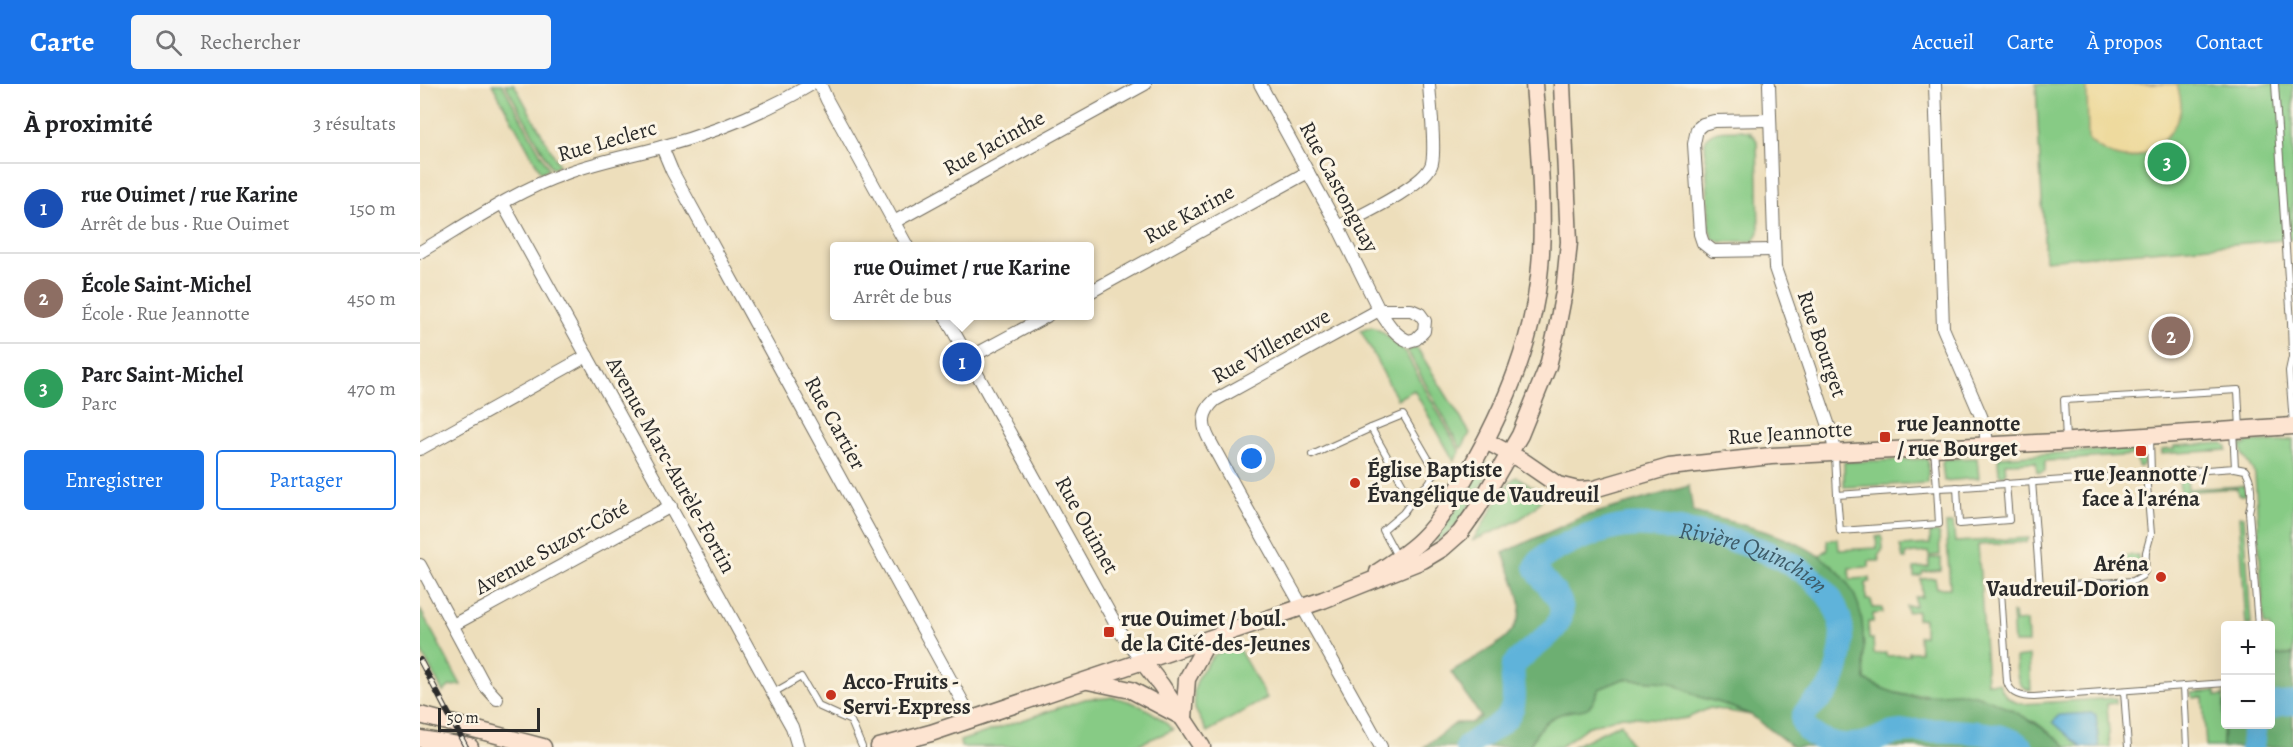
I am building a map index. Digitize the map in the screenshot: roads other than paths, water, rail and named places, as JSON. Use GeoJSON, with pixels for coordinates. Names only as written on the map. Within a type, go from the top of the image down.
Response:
{"type":"FeatureCollection","features":[{"type":"Feature","properties":{"kind":"main road"},"geometry":{"type":"LineString","coordinates":[[1355,587],[1422,539],[1452,501],[1486,441],[1520,364],[1538,285],[1542,220],[1534,84]]}},
{"type":"Feature","properties":{"kind":"main road"},"geometry":{"type":"LineString","coordinates":[[879,747],[911,740],[1301,607],[1415,564],[1452,541],[1469,522],[1510,453],[1527,419],[1548,366],[1564,292],[1569,224],[1562,84]]}},
{"type":"Feature","properties":{"kind":"main road","name":"Rue Jeannotte"},"geometry":{"type":"LineString","coordinates":[[1486,441],[1510,453],[1558,485],[1578,490],[1597,488],[1648,472],[1682,465],[1835,451],[2066,441],[2293,426]]}},
{"type":"Feature","properties":{"kind":"main road"},"geometry":{"type":"LineString","coordinates":[[1085,681],[1131,690],[1184,718],[1187,679],[1209,639]]}},
{"type":"Feature","properties":{"kind":"main road","name":"Rue Ouimet"},"geometry":{"type":"LineString","coordinates":[[1143,662],[1202,747]]}},
{"type":"Feature","properties":{"kind":"main road"},"geometry":{"type":"LineString","coordinates":[[420,716],[543,747]]}},
{"type":"Feature","properties":{"kind":"main road"},"geometry":{"type":"LineString","coordinates":[[420,739],[470,747]]}},
{"type":"Feature","properties":{"kind":"street","name":"Rue Leclerc"},"geometry":{"type":"LineString","coordinates":[[420,252],[502,204],[561,175],[662,147],[736,122],[812,84]]}},
{"type":"Feature","properties":{"kind":"street"},"geometry":{"type":"LineString","coordinates":[[820,84],[906,242]]}},
{"type":"Feature","properties":{"kind":"street","name":"Rue Jacinthe"},"geometry":{"type":"LineString","coordinates":[[894,222],[1145,84]]}},
{"type":"Feature","properties":{"kind":"street","name":"Rue Castonguay"},"geometry":{"type":"LineString","coordinates":[[1260,84],[1338,227],[1379,310]]}},
{"type":"Feature","properties":{"kind":"street"},"geometry":{"type":"LineString","coordinates":[[1338,227],[1413,186],[1430,169],[1432,152],[1429,84]]}},
{"type":"Feature","properties":{"kind":"street","name":"Rue Bourget"},"geometry":{"type":"LineString","coordinates":[[1769,84],[1773,250],[1777,278],[1831,432],[1835,451]]}},
{"type":"Feature","properties":{"kind":"street"},"geometry":{"type":"LineString","coordinates":[[1935,84],[1943,328],[1981,416],[1987,445]]}},
{"type":"Feature","properties":{"kind":"street"},"geometry":{"type":"LineString","coordinates":[[1770,120],[1707,122],[1697,129],[1694,144],[1700,234],[1703,243],[1713,250],[1773,250]]}},
{"type":"Feature","properties":{"kind":"street","name":"Rue Cartier"},"geometry":{"type":"LineString","coordinates":[[662,147],[672,171],[972,719]]}},
{"type":"Feature","properties":{"kind":"street","name":"Rue Karine"},"geometry":{"type":"LineString","coordinates":[[1094,289],[1308,172]]}},
{"type":"Feature","properties":{"kind":"street","name":"Avenue Marc-Aurèle-Fortin"},"geometry":{"type":"LineString","coordinates":[[502,204],[792,727],[798,747]]}},
{"type":"Feature","properties":{"kind":"street","name":"Rue Villeneuve"},"geometry":{"type":"LineString","coordinates":[[1379,310],[1215,400],[1206,411],[1204,418],[1205,431],[1209,440],[1381,747]]}},
{"type":"Feature","properties":{"kind":"street","name":"Rue Ouimet"},"geometry":{"type":"LineString","coordinates":[[948,320],[1120,632],[1143,662]]}},
{"type":"Feature","properties":{"kind":"street"},"geometry":{"type":"LineString","coordinates":[[969,358],[1038,320]]}},
{"type":"Feature","properties":{"kind":"street"},"geometry":{"type":"LineString","coordinates":[[420,448],[587,356]]}},
{"type":"Feature","properties":{"kind":"street","name":"Avenue Suzor-Côté"},"geometry":{"type":"LineString","coordinates":[[453,625],[671,506]]}},
{"type":"Feature","properties":{"kind":"street"},"geometry":{"type":"LineString","coordinates":[[420,565],[488,691],[497,699]]}},
{"type":"Feature","properties":{"kind":"lane"},"geometry":{"type":"LineString","coordinates":[[2275,84],[2291,334],[2292,357],[2289,371],[2293,426]]}},
{"type":"Feature","properties":{"kind":"lane"},"geometry":{"type":"LineString","coordinates":[[2066,441],[2064,400],[2238,390],[2235,468]]}},
{"type":"Feature","properties":{"kind":"lane"},"geometry":{"type":"LineString","coordinates":[[1312,456],[1403,415],[1435,470],[1428,484],[1413,498],[1403,513],[1383,530],[1398,558]]}},
{"type":"Feature","properties":{"kind":"lane"},"geometry":{"type":"LineString","coordinates":[[1371,428],[1406,490],[1413,498]]}},
{"type":"Feature","properties":{"kind":"lane"},"geometry":{"type":"LineString","coordinates":[[2150,436],[2151,534],[2146,548],[2146,566],[2142,576],[2133,581],[2001,591],[2007,682],[2011,691],[2021,696],[2032,697],[2221,683]]}},
{"type":"Feature","properties":{"kind":"lane"},"geometry":{"type":"LineString","coordinates":[[1835,451],[1840,531],[1852,531],[1939,524],[1934,448]]}},
{"type":"Feature","properties":{"kind":"lane"},"geometry":{"type":"LineString","coordinates":[[1838,495],[2235,468],[2246,470],[2250,477],[2252,504],[2250,512],[2258,621]]}},
{"type":"Feature","properties":{"kind":"lane"},"geometry":{"type":"LineString","coordinates":[[2032,481],[2040,587]]}},
{"type":"Feature","properties":{"kind":"lane"},"geometry":{"type":"LineString","coordinates":[[1957,487],[1959,524],[2009,520],[2006,483]]}},
{"type":"Feature","properties":{"kind":"lane"},"geometry":{"type":"LineString","coordinates":[[1428,484],[1452,501]]}},
{"type":"Feature","properties":{"kind":"lane"},"geometry":{"type":"LineString","coordinates":[[773,693],[801,677],[818,706],[851,721],[862,747]]}},
{"type":"Feature","properties":{"kind":"lane"},"geometry":{"type":"LineString","coordinates":[[2184,686],[2187,747]]}},
{"type":"Feature","properties":{"kind":"lane"},"geometry":{"type":"LineString","coordinates":[[2124,691],[2128,747]]}},
{"type":"Feature","properties":{"kind":"water"},"geometry":{"type":"Polygon","coordinates":[[[2092,713],[2096,715],[2099,747],[2081,747],[2053,722],[2059,715],[2092,713]]]}},
{"type":"Feature","properties":{"kind":"waterway","name":"Rivière Quinchien"},"geometry":{"type":"LineString","coordinates":[[1467,747],[1506,718],[1514,700],[1513,666],[1547,636],[1560,619],[1562,609],[1558,598],[1536,567],[1540,560],[1558,548],[1581,538],[1620,527],[1639,526],[1668,528],[1712,536],[1766,552],[1792,564],[1814,580],[1831,599],[1841,623],[1841,651],[1838,666],[1828,690],[1810,707],[1803,718],[1803,724],[1817,737],[1831,743],[1852,745],[1866,743],[1894,733],[1961,731],[1999,736],[2022,747]]}},
{"type":"Feature","properties":{"kind":"waterway","name":"Rivière Quinchien"},"geometry":{"type":"LineString","coordinates":[[2275,706],[2293,703]]}},
{"type":"Feature","properties":{"kind":"waterway","name":"Rivière Quinchien"},"geometry":{"type":"LineString","coordinates":[[2252,747],[2254,729]]}},
{"type":"Feature","properties":{"kind":"railway"},"geometry":{"type":"LineString","coordinates":[[420,660],[466,747]]}},
{"type":"Feature","properties":{"kind":"place","name":"Parc Saint-Michel"},"geometry":{"type":"Point","coordinates":[2167,162]}},
{"type":"Feature","properties":{"kind":"place","name":"École Saint-Michel"},"geometry":{"type":"Point","coordinates":[2171,336]}},
{"type":"Feature","properties":{"kind":"place","name":"rue Ouimet / rue Karine"},"geometry":{"type":"Point","coordinates":[962,362]}},
{"type":"Feature","properties":{"kind":"place","name":"rue Jeannotte / rue Bourget"},"geometry":{"type":"Point","coordinates":[1885,437]}},
{"type":"Feature","properties":{"kind":"place","name":"rue Jeannotte / face à l'aréna"},"geometry":{"type":"Point","coordinates":[2141,451]}},
{"type":"Feature","properties":{"kind":"place","name":"Église Baptiste Évangélique de Vaudreuil"},"geometry":{"type":"Point","coordinates":[1355,483]}},
{"type":"Feature","properties":{"kind":"place","name":"Aréna Vaudreuil-Dorion"},"geometry":{"type":"Point","coordinates":[2161,577]}},
{"type":"Feature","properties":{"kind":"place","name":"rue Ouimet / boul. de la Cité-des-Jeunes"},"geometry":{"type":"Point","coordinates":[1109,632]}},
{"type":"Feature","properties":{"kind":"place","name":"Acco-Fruits - Servi-Express"},"geometry":{"type":"Point","coordinates":[831,695]}}]}
